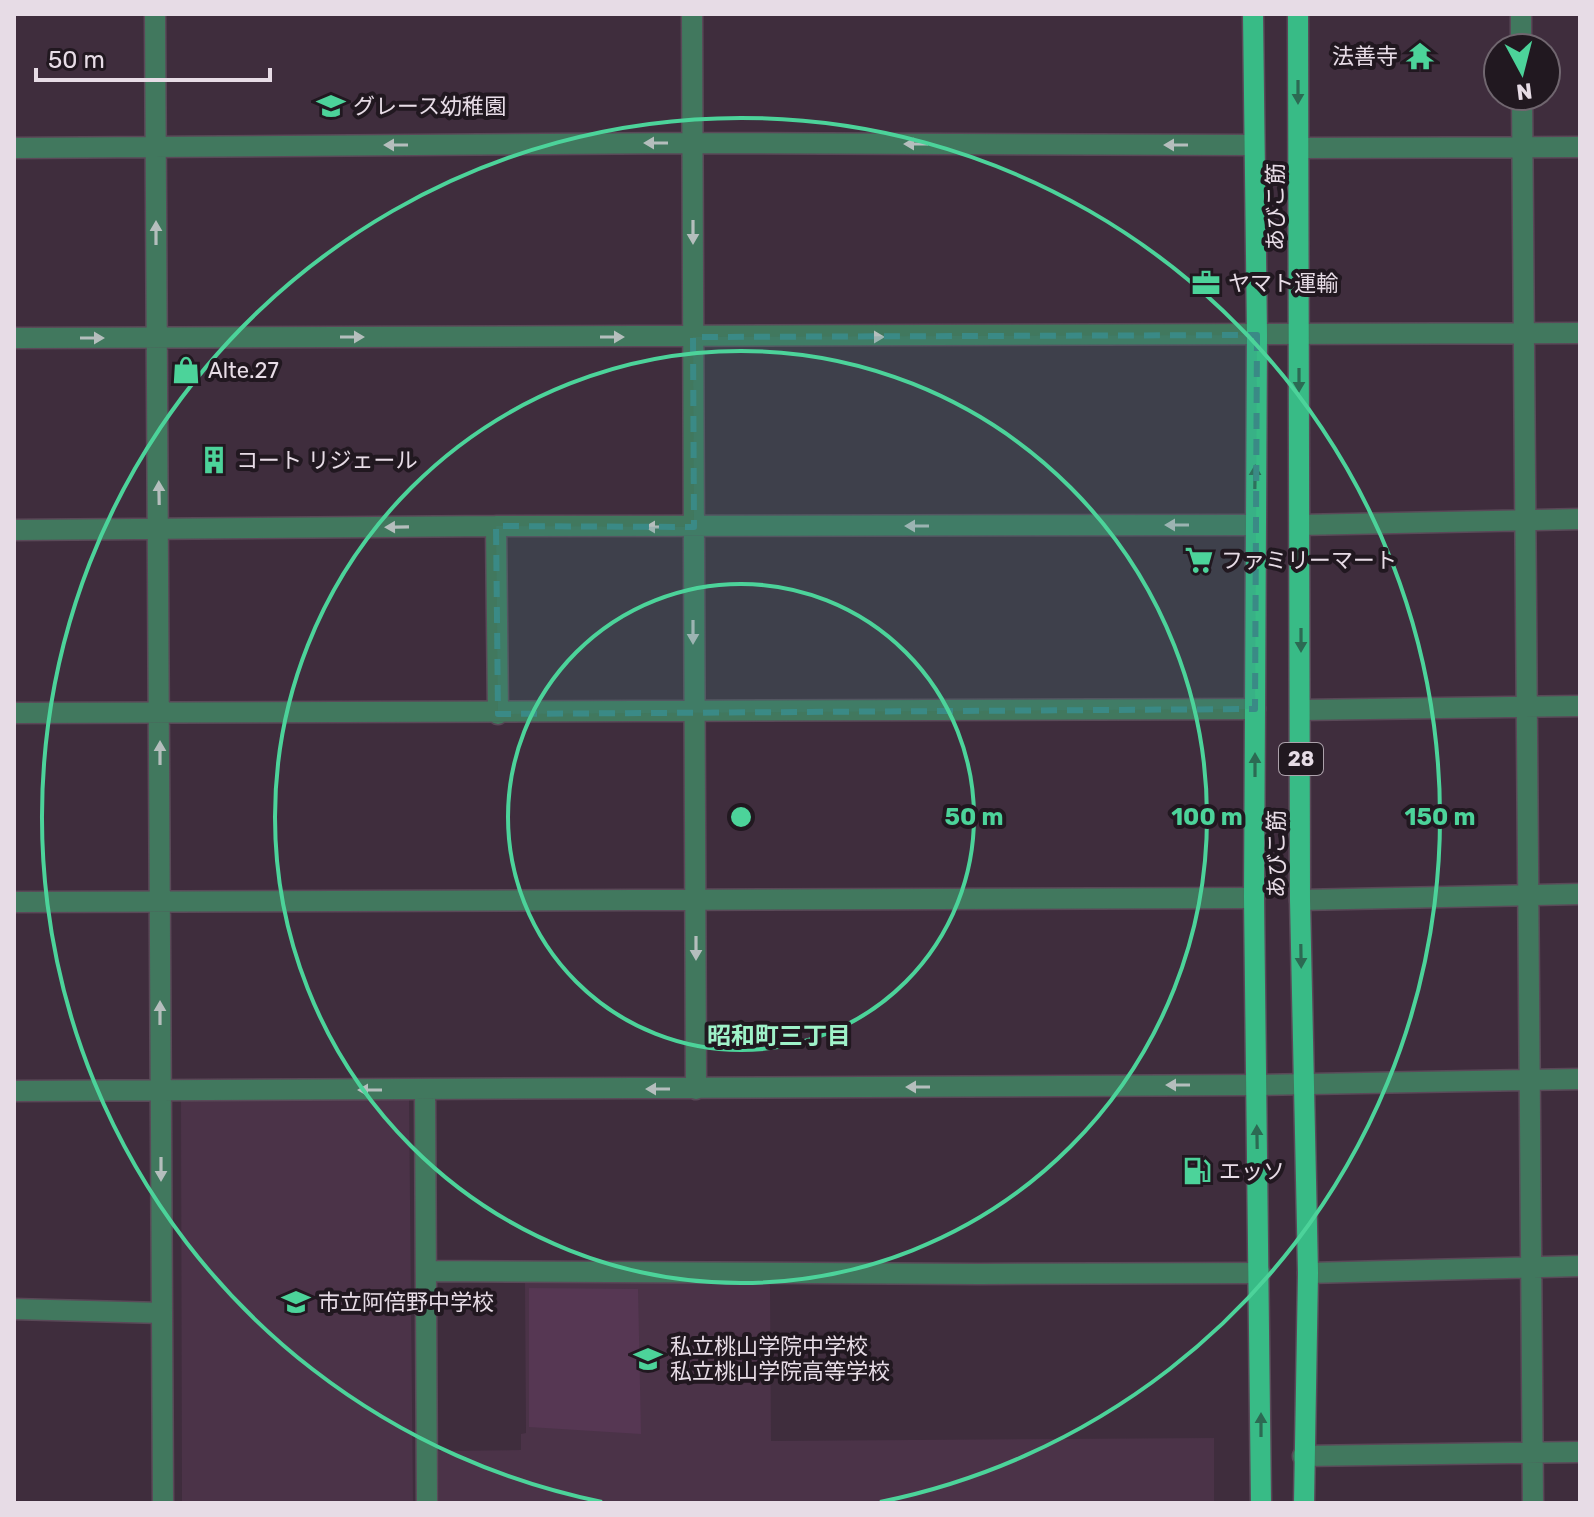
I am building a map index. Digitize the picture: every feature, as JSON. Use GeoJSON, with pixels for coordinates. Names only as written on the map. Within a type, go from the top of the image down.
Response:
{"type":"FeatureCollection","features":[{"type":"Feature","properties":{"kind":"main road","name":"あびこ筋"},"geometry":{"type":"LineString","coordinates":[[1253,14],[1257,335],[1254,898],[1261,1503]]}},
{"type":"Feature","properties":{"kind":"main road","name":"あびこ筋"},"geometry":{"type":"LineString","coordinates":[[1298,14],[1300,900],[1308,1273],[1304,1503]]}},
{"type":"Feature","properties":{"kind":"street"},"geometry":{"type":"LineString","coordinates":[[155,14],[163,1503]]}},
{"type":"Feature","properties":{"kind":"street"},"geometry":{"type":"LineString","coordinates":[[692,14],[696,1089]]}},
{"type":"Feature","properties":{"kind":"street"},"geometry":{"type":"LineString","coordinates":[[1522,112],[1533,1503]]}},
{"type":"Feature","properties":{"kind":"street"},"geometry":{"type":"LineString","coordinates":[[14,148],[692,143],[1254,145]]}},
{"type":"Feature","properties":{"kind":"street"},"geometry":{"type":"LineString","coordinates":[[1299,148],[1580,147]]}},
{"type":"Feature","properties":{"kind":"street"},"geometry":{"type":"LineString","coordinates":[[14,338],[1580,333]]}},
{"type":"Feature","properties":{"kind":"street"},"geometry":{"type":"LineString","coordinates":[[1300,525],[1580,519]]}},
{"type":"Feature","properties":{"kind":"street"},"geometry":{"type":"LineString","coordinates":[[14,530],[1255,525]]}},
{"type":"Feature","properties":{"kind":"street"},"geometry":{"type":"LineString","coordinates":[[496,526],[498,714]]}},
{"type":"Feature","properties":{"kind":"street"},"geometry":{"type":"LineString","coordinates":[[1301,710],[1580,706]]}},
{"type":"Feature","properties":{"kind":"street"},"geometry":{"type":"LineString","coordinates":[[14,713],[498,714],[693,710],[1255,709]]}},
{"type":"Feature","properties":{"kind":"street"},"geometry":{"type":"LineString","coordinates":[[1300,900],[1580,894]]}},
{"type":"Feature","properties":{"kind":"street"},"geometry":{"type":"LineString","coordinates":[[14,902],[1254,898]]}},
{"type":"Feature","properties":{"kind":"street"},"geometry":{"type":"LineString","coordinates":[[14,1091],[1256,1085],[1580,1079]]}},
{"type":"Feature","properties":{"kind":"street"},"geometry":{"type":"LineString","coordinates":[[425,1089],[427,1503]]}},
{"type":"Feature","properties":{"kind":"street"},"geometry":{"type":"LineString","coordinates":[[1308,1273],[1580,1266]]}},
{"type":"Feature","properties":{"kind":"street"},"geometry":{"type":"LineString","coordinates":[[426,1271],[1260,1273]]}},
{"type":"Feature","properties":{"kind":"street"},"geometry":{"type":"LineString","coordinates":[[14,1309],[162,1313]]}},
{"type":"Feature","properties":{"kind":"street"},"geometry":{"type":"LineString","coordinates":[[1303,1456],[1580,1452]]}},
{"type":"Feature","properties":{"kind":"highlighted area"},"geometry":{"type":"Polygon","coordinates":[[[1257,335],[1255,709],[498,714],[496,526],[694,527],[693,337],[1257,335]]]}},
{"type":"Feature","properties":{"kind":"shaded area","name":"市立阿倍野中学校"},"geometry":{"type":"Polygon","coordinates":[[[409,1098],[413,1503],[182,1503],[181,1101],[409,1098]]]}},
{"type":"Feature","properties":{"kind":"shaded area","name":"私立桃山学院中学校 私立桃山学院高等学校"},"geometry":{"type":"Polygon","coordinates":[[[770,1282],[771,1441],[1214,1438],[1214,1503],[439,1503],[438,1451],[521,1450],[521,1434],[526,1433],[525,1283],[770,1282]]]}},
{"type":"Feature","properties":{"kind":"shaded area"},"geometry":{"type":"Polygon","coordinates":[[[529,1288],[638,1289],[641,1434],[529,1427],[529,1288]]]}},
{"type":"Feature","properties":{"kind":"place","name":"法善寺"},"geometry":{"type":"Point","coordinates":[1420,56]}},
{"type":"Feature","properties":{"kind":"place","name":"グレース幼稚園"},"geometry":{"type":"Point","coordinates":[331,106]}},
{"type":"Feature","properties":{"kind":"place","name":"ヤマト運輸"},"geometry":{"type":"Point","coordinates":[1206,283]}},
{"type":"Feature","properties":{"kind":"place","name":"Alte.27"},"geometry":{"type":"Point","coordinates":[186,370]}},
{"type":"Feature","properties":{"kind":"place","name":"コート リジェール"},"geometry":{"type":"Point","coordinates":[214,460]}},
{"type":"Feature","properties":{"kind":"place","name":"ファミリーマート"},"geometry":{"type":"Point","coordinates":[1199,560]}},
{"type":"Feature","properties":{"kind":"place","name":"エッソ"},"geometry":{"type":"Point","coordinates":[1197,1171]}},
{"type":"Feature","properties":{"kind":"place","name":"市立阿倍野中学校"},"geometry":{"type":"Point","coordinates":[296,1302]}},
{"type":"Feature","properties":{"kind":"place","name":"私立桃山学院中学校 私立桃山学院高等学校"},"geometry":{"type":"Point","coordinates":[648,1359]}},
{"type":"Feature","properties":{"kind":"district","name":"昭和町三丁目"},"geometry":{"type":"Point","coordinates":[779,1036]}}]}
